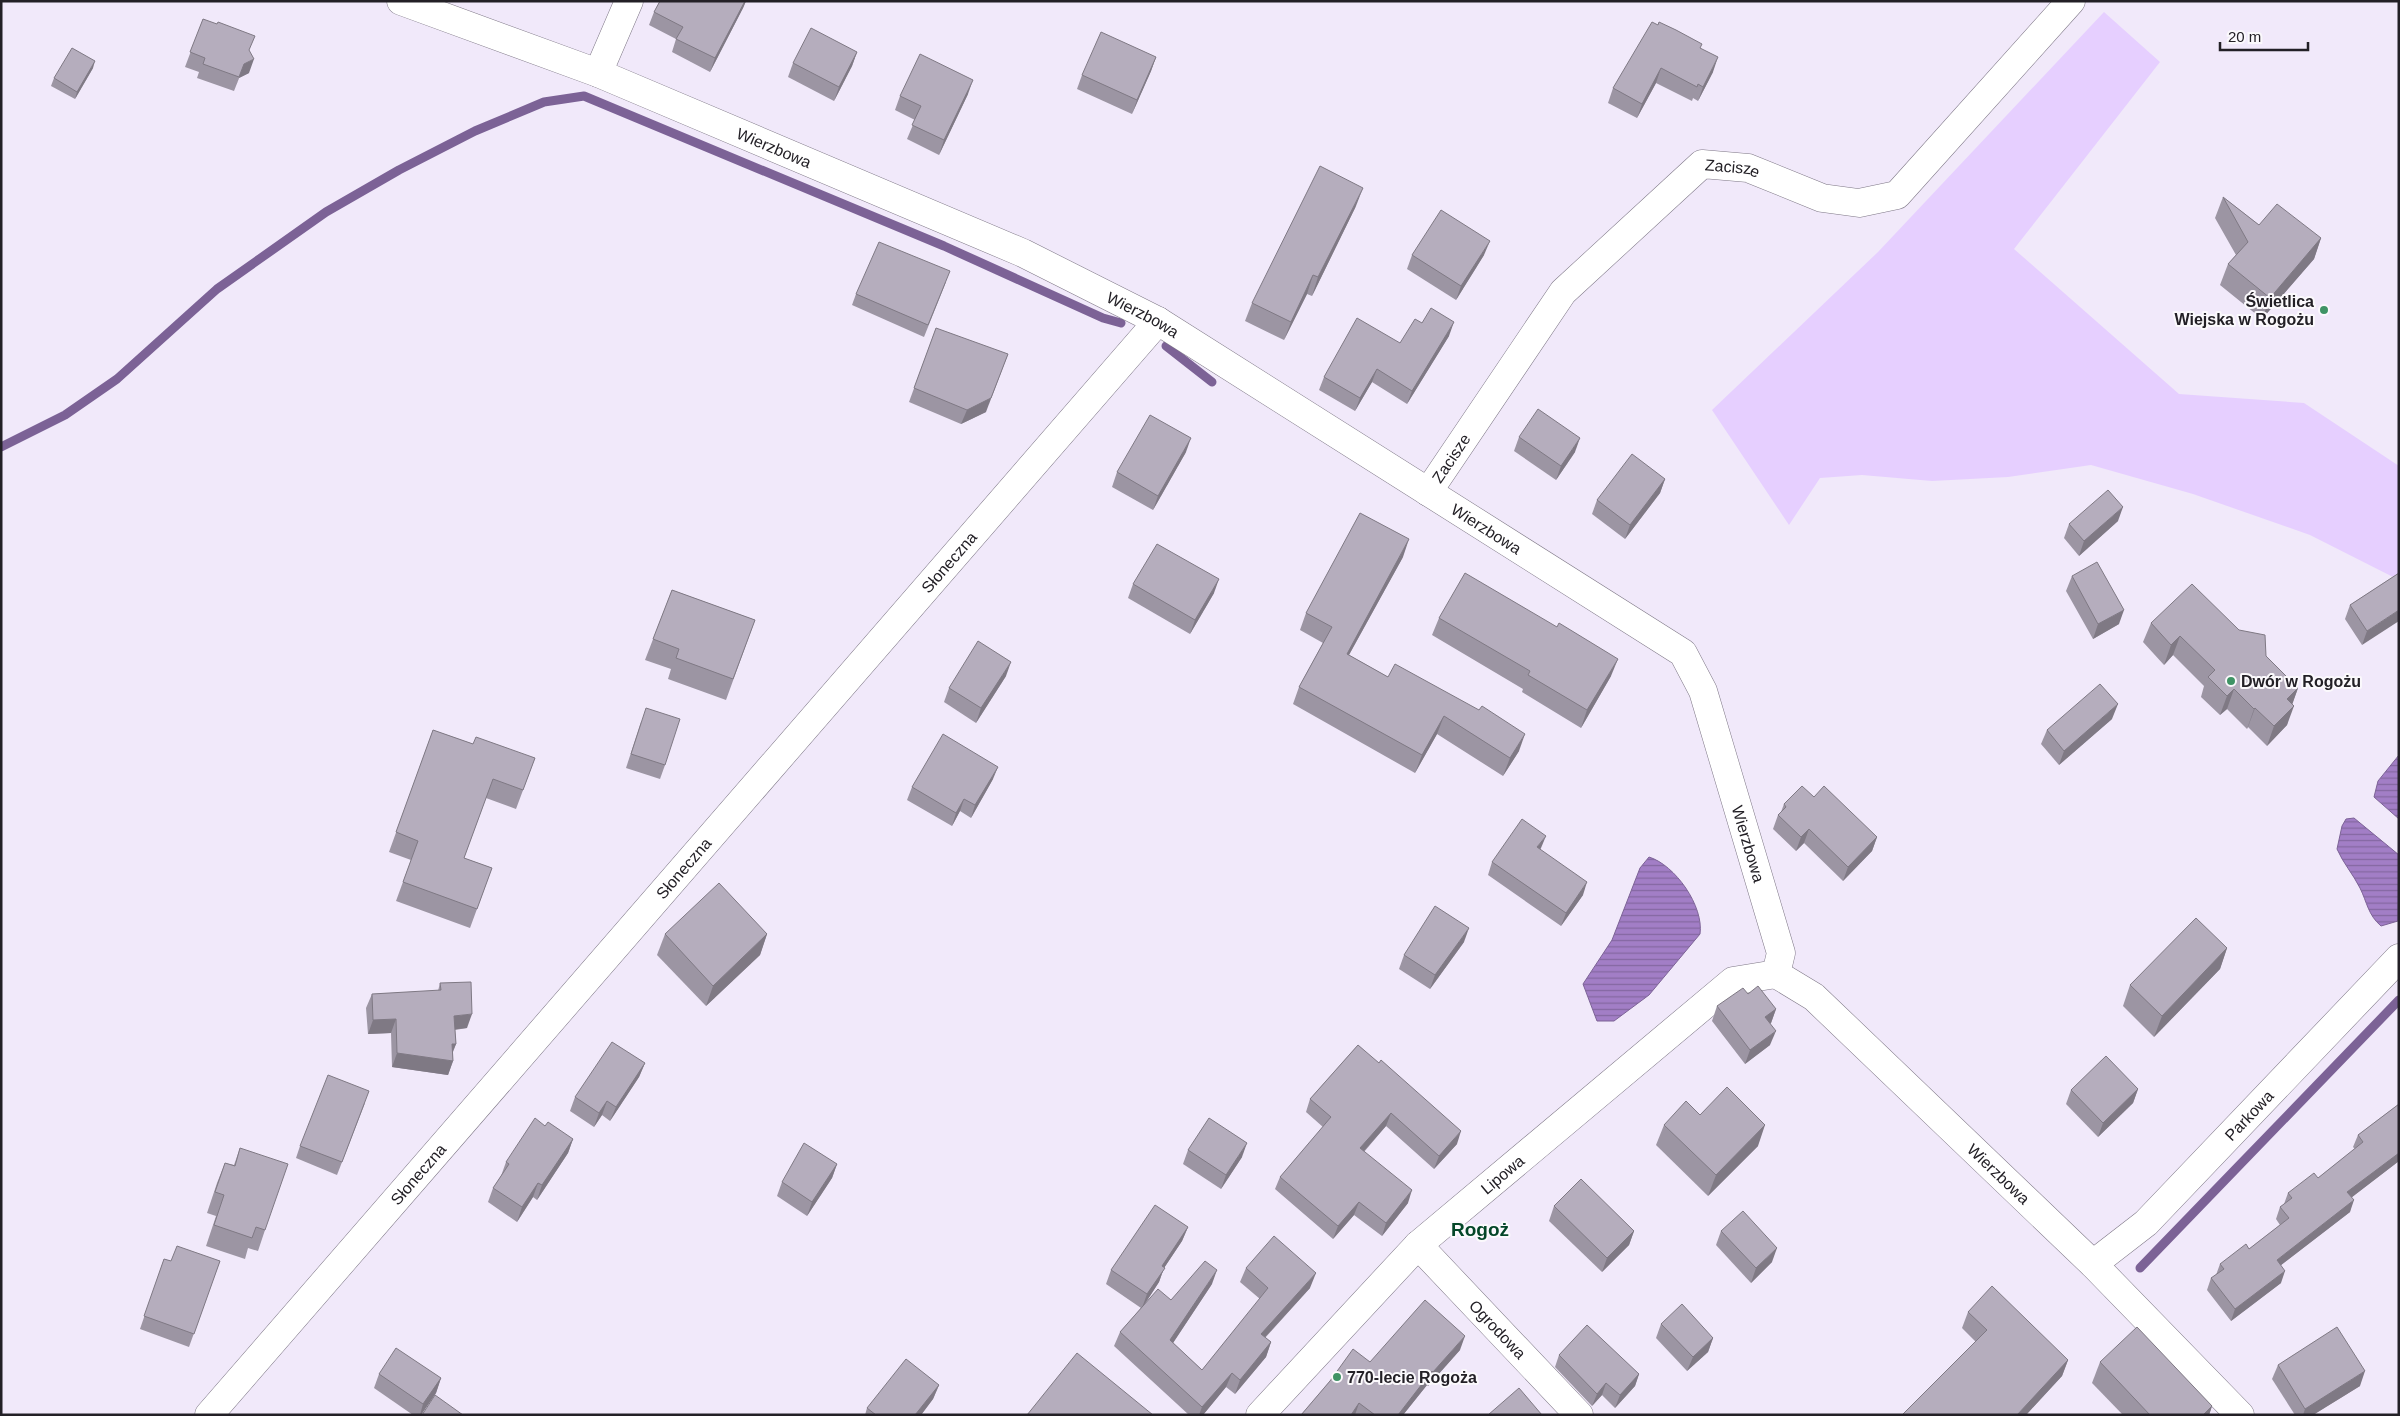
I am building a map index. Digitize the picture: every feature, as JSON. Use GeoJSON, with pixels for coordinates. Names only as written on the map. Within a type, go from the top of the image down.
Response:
{"type":"FeatureCollection","features":[{"type":"Feature","properties":{"kind":"street","name":"Wierzbowa"},"geometry":{"type":"LineString","coordinates":[[401,1],[598,72],[1023,253],[1158,322],[1683,653],[1703,691],[1782,953],[1776,974],[1814,997],[2093,1264],[2240,1415]]}},
{"type":"Feature","properties":{"kind":"street"},"geometry":{"type":"LineString","coordinates":[[598,72],[629,1]]}},
{"type":"Feature","properties":{"kind":"street","name":"Zacisze"},"geometry":{"type":"LineString","coordinates":[[1428,492],[1563,292],[1702,164],[1748,168],[1822,198],[1859,203],[1897,195],[2071,1]]}},
{"type":"Feature","properties":{"kind":"street","name":"Słoneczna"},"geometry":{"type":"LineString","coordinates":[[209,1415],[1158,322]]}},
{"type":"Feature","properties":{"kind":"street","name":"Parkowa"},"geometry":{"type":"LineString","coordinates":[[2093,1264],[2146,1223],[2399,958]]}},
{"type":"Feature","properties":{"kind":"street","name":"Lipowa"},"geometry":{"type":"LineString","coordinates":[[1260,1415],[1418,1244],[1733,981],[1776,974]]}},
{"type":"Feature","properties":{"kind":"street","name":"Ogrodowa"},"geometry":{"type":"LineString","coordinates":[[1418,1244],[1579,1415]]}},
{"type":"Feature","properties":{"kind":"shaded area"},"geometry":{"type":"Polygon","coordinates":[[[2104,12],[2160,62],[2014,249],[2179,394],[2304,403],[2399,466],[2399,580],[2310,535],[2193,494],[2091,465],[2008,477],[1932,481],[1862,475],[1820,478],[1789,525],[1712,410],[1878,252],[2104,12]]]}},
{"type":"Feature","properties":{"kind":"shaded area"},"geometry":{"type":"Polygon","coordinates":[[[2399,755],[2399,819],[2374,797],[2378,781],[2399,755]]]}},
{"type":"Feature","properties":{"kind":"shaded area"},"geometry":{"type":"Polygon","coordinates":[[[2354,818],[2399,855],[2398,921],[2381,926],[2377,922],[2370,913],[2357,883],[2337,849],[2342,826],[2346,819],[2354,818]]]}},
{"type":"Feature","properties":{"kind":"shaded area"},"geometry":{"type":"Polygon","coordinates":[[[1649,857],[1659,861],[1668,868],[1686,888],[1697,911],[1700,934],[1649,995],[1614,1021],[1597,1021],[1583,984],[1612,940],[1640,868],[1649,857]]]}},
{"type":"Feature","properties":{"kind":"building"},"geometry":{"type":"Polygon","coordinates":[[[660,1],[745,1],[715,58],[676,39],[683,27],[654,12],[660,1]]]}},
{"type":"Feature","properties":{"kind":"building"},"geometry":{"type":"Polygon","coordinates":[[[203,19],[217,24],[218,22],[255,36],[249,50],[254,59],[244,64],[239,77],[203,64],[205,58],[190,52],[203,19]]]}},
{"type":"Feature","properties":{"kind":"building"},"geometry":{"type":"Polygon","coordinates":[[[1652,22],[1658,25],[1659,22],[1676,30],[1702,44],[1700,48],[1718,57],[1703,87],[1698,84],[1697,87],[1661,68],[1642,104],[1613,88],[1652,22]]]}},
{"type":"Feature","properties":{"kind":"building"},"geometry":{"type":"Polygon","coordinates":[[[811,28],[857,52],[839,87],[793,63],[811,28]]]}},
{"type":"Feature","properties":{"kind":"building"},"geometry":{"type":"Polygon","coordinates":[[[1101,32],[1156,57],[1137,100],[1082,75],[1101,32]]]}},
{"type":"Feature","properties":{"kind":"building"},"geometry":{"type":"Polygon","coordinates":[[[72,48],[95,61],[77,92],[54,78],[72,48]]]}},
{"type":"Feature","properties":{"kind":"building"},"geometry":{"type":"Polygon","coordinates":[[[920,54],[973,80],[944,140],[912,125],[921,106],[900,96],[920,54]]]}},
{"type":"Feature","properties":{"kind":"building"},"geometry":{"type":"Polygon","coordinates":[[[1320,166],[1363,188],[1318,277],[1313,275],[1291,322],[1252,303],[1320,166]]]}},
{"type":"Feature","properties":{"kind":"building"},"geometry":{"type":"Polygon","coordinates":[[[2223,197],[2259,225],[2277,204],[2321,238],[2270,298],[2228,264],[2248,242],[2223,197]]]}},
{"type":"Feature","properties":{"kind":"building"},"geometry":{"type":"Polygon","coordinates":[[[1441,210],[1490,241],[1461,286],[1412,255],[1441,210]]]}},
{"type":"Feature","properties":{"kind":"building"},"geometry":{"type":"Polygon","coordinates":[[[879,242],[950,271],[928,325],[856,294],[879,242]]]}},
{"type":"Feature","properties":{"kind":"building"},"geometry":{"type":"Polygon","coordinates":[[[1431,308],[1454,322],[1412,391],[1377,369],[1360,398],[1324,377],[1357,318],[1400,343],[1415,319],[1422,323],[1431,308]]]}},
{"type":"Feature","properties":{"kind":"building"},"geometry":{"type":"Polygon","coordinates":[[[936,328],[1008,354],[991,398],[967,410],[914,388],[936,328]]]}},
{"type":"Feature","properties":{"kind":"building"},"geometry":{"type":"Polygon","coordinates":[[[1538,409],[1580,438],[1561,466],[1519,437],[1538,409]]]}},
{"type":"Feature","properties":{"kind":"building"},"geometry":{"type":"Polygon","coordinates":[[[1150,415],[1191,438],[1158,496],[1117,472],[1150,415]]]}},
{"type":"Feature","properties":{"kind":"building"},"geometry":{"type":"Polygon","coordinates":[[[1632,454],[1665,479],[1630,525],[1597,500],[1632,454]]]}},
{"type":"Feature","properties":{"kind":"building"},"geometry":{"type":"Polygon","coordinates":[[[2108,490],[2123,507],[2084,541],[2069,524],[2108,490]]]}},
{"type":"Feature","properties":{"kind":"building"},"geometry":{"type":"Polygon","coordinates":[[[1360,513],[1409,539],[1347,654],[1388,677],[1395,664],[1479,710],[1482,706],[1525,734],[1510,758],[1444,716],[1422,755],[1299,687],[1332,627],[1306,613],[1360,513]]]}},
{"type":"Feature","properties":{"kind":"building"},"geometry":{"type":"Polygon","coordinates":[[[1157,544],[1219,579],[1195,620],[1133,584],[1157,544]]]}},
{"type":"Feature","properties":{"kind":"building"},"geometry":{"type":"Polygon","coordinates":[[[2097,562],[2124,610],[2098,624],[2072,576],[2097,562]]]}},
{"type":"Feature","properties":{"kind":"building"},"geometry":{"type":"Polygon","coordinates":[[[1465,573],[1557,627],[1559,623],[1618,659],[1587,710],[1528,675],[1530,671],[1439,618],[1465,573]]]}},
{"type":"Feature","properties":{"kind":"building"},"geometry":{"type":"Polygon","coordinates":[[[2399,573],[2399,610],[2367,631],[2350,605],[2399,573]]]}},
{"type":"Feature","properties":{"kind":"building"},"geometry":{"type":"Polygon","coordinates":[[[2192,584],[2239,630],[2265,635],[2266,656],[2298,688],[2287,699],[2294,706],[2274,726],[2234,689],[2227,696],[2208,677],[2215,670],[2180,636],[2171,645],[2151,623],[2192,584]]]}},
{"type":"Feature","properties":{"kind":"building"},"geometry":{"type":"Polygon","coordinates":[[[672,590],[755,620],[733,679],[676,658],[679,649],[653,639],[672,590]]]}},
{"type":"Feature","properties":{"kind":"building"},"geometry":{"type":"Polygon","coordinates":[[[978,641],[1011,662],[981,708],[949,688],[978,641]]]}},
{"type":"Feature","properties":{"kind":"building"},"geometry":{"type":"Polygon","coordinates":[[[2100,684],[2118,704],[2064,751],[2047,730],[2100,684]]]}},
{"type":"Feature","properties":{"kind":"building"},"geometry":{"type":"Polygon","coordinates":[[[646,708],[680,719],[665,765],[631,754],[646,708]]]}},
{"type":"Feature","properties":{"kind":"building"},"geometry":{"type":"Polygon","coordinates":[[[433,730],[473,744],[476,737],[535,758],[523,790],[493,779],[464,858],[492,868],[477,909],[403,882],[418,841],[396,832],[433,730]]]}},
{"type":"Feature","properties":{"kind":"building"},"geometry":{"type":"Polygon","coordinates":[[[943,734],[998,767],[975,805],[964,799],[956,813],[912,787],[943,734]]]}},
{"type":"Feature","properties":{"kind":"building"},"geometry":{"type":"Polygon","coordinates":[[[1802,786],[1814,797],[1824,786],[1877,837],[1848,867],[1809,829],[1801,837],[1778,815],[1786,807],[1784,804],[1802,786]]]}},
{"type":"Feature","properties":{"kind":"building"},"geometry":{"type":"Polygon","coordinates":[[[1522,819],[1546,836],[1537,847],[1587,882],[1566,913],[1492,862],[1522,819]]]}},
{"type":"Feature","properties":{"kind":"building"},"geometry":{"type":"Polygon","coordinates":[[[719,883],[767,934],[713,986],[665,934],[719,883]]]}},
{"type":"Feature","properties":{"kind":"building"},"geometry":{"type":"Polygon","coordinates":[[[1435,906],[1469,928],[1435,975],[1404,955],[1435,906]]]}},
{"type":"Feature","properties":{"kind":"building"},"geometry":{"type":"Polygon","coordinates":[[[2196,918],[2227,948],[2162,1016],[2130,985],[2196,918]]]}},
{"type":"Feature","properties":{"kind":"building"},"geometry":{"type":"Polygon","coordinates":[[[471,982],[472,1014],[454,1016],[456,1044],[452,1044],[453,1061],[397,1053],[396,1019],[373,1020],[372,994],[441,990],[440,983],[471,982]]]}},
{"type":"Feature","properties":{"kind":"building"},"geometry":{"type":"Polygon","coordinates":[[[1758,986],[1776,1009],[1765,1017],[1776,1031],[1750,1050],[1717,1006],[1743,988],[1748,994],[1758,986]]]}},
{"type":"Feature","properties":{"kind":"building"},"geometry":{"type":"Polygon","coordinates":[[[612,1042],[645,1063],[616,1107],[607,1101],[599,1113],[575,1097],[612,1042]]]}},
{"type":"Feature","properties":{"kind":"building"},"geometry":{"type":"Polygon","coordinates":[[[1358,1045],[1379,1063],[1381,1060],[1461,1131],[1439,1156],[1391,1113],[1360,1148],[1412,1190],[1386,1223],[1359,1202],[1338,1226],[1280,1177],[1331,1117],[1310,1099],[1358,1045]]]}},
{"type":"Feature","properties":{"kind":"building"},"geometry":{"type":"Polygon","coordinates":[[[2106,1056],[2138,1089],[2103,1123],[2071,1090],[2106,1056]]]}},
{"type":"Feature","properties":{"kind":"building"},"geometry":{"type":"Polygon","coordinates":[[[328,1075],[369,1091],[342,1162],[300,1146],[328,1075]]]}},
{"type":"Feature","properties":{"kind":"building"},"geometry":{"type":"Polygon","coordinates":[[[1727,1087],[1765,1125],[1716,1175],[1664,1125],[1686,1101],[1700,1115],[1727,1087]]]}},
{"type":"Feature","properties":{"kind":"building"},"geometry":{"type":"Polygon","coordinates":[[[2399,1104],[2399,1153],[2347,1192],[2354,1200],[2277,1260],[2285,1271],[2235,1309],[2211,1278],[2224,1269],[2220,1264],[2246,1244],[2249,1249],[2289,1218],[2280,1207],[2292,1198],[2288,1193],[2314,1173],[2318,1178],[2363,1142],[2358,1135],[2399,1104]]]}},
{"type":"Feature","properties":{"kind":"building"},"geometry":{"type":"Polygon","coordinates":[[[535,1118],[545,1126],[548,1122],[573,1139],[542,1185],[538,1183],[522,1207],[493,1188],[509,1164],[506,1162],[535,1118]]]}},
{"type":"Feature","properties":{"kind":"building"},"geometry":{"type":"Polygon","coordinates":[[[1209,1118],[1247,1143],[1226,1175],[1188,1150],[1209,1118]]]}},
{"type":"Feature","properties":{"kind":"building"},"geometry":{"type":"Polygon","coordinates":[[[804,1143],[837,1164],[812,1202],[782,1182],[804,1143]]]}},
{"type":"Feature","properties":{"kind":"building"},"geometry":{"type":"Polygon","coordinates":[[[240,1148],[288,1164],[265,1230],[256,1227],[252,1238],[214,1225],[224,1195],[215,1192],[225,1163],[235,1166],[240,1148]]]}},
{"type":"Feature","properties":{"kind":"building"},"geometry":{"type":"Polygon","coordinates":[[[1581,1179],[1634,1231],[1607,1258],[1554,1206],[1581,1179]]]}},
{"type":"Feature","properties":{"kind":"building"},"geometry":{"type":"Polygon","coordinates":[[[1155,1205],[1188,1227],[1162,1266],[1165,1268],[1147,1294],[1111,1270],[1155,1205]]]}},
{"type":"Feature","properties":{"kind":"building"},"geometry":{"type":"Polygon","coordinates":[[[1743,1211],[1777,1248],[1756,1268],[1721,1231],[1743,1211]]]}},
{"type":"Feature","properties":{"kind":"building"},"geometry":{"type":"Polygon","coordinates":[[[1274,1236],[1316,1273],[1261,1334],[1271,1342],[1240,1380],[1232,1373],[1202,1407],[1120,1332],[1158,1289],[1171,1300],[1205,1261],[1217,1270],[1170,1340],[1202,1370],[1268,1288],[1246,1268],[1274,1236]]]}},
{"type":"Feature","properties":{"kind":"building"},"geometry":{"type":"Polygon","coordinates":[[[177,1246],[220,1261],[194,1334],[144,1316],[164,1259],[171,1261],[177,1246]]]}},
{"type":"Feature","properties":{"kind":"building"},"geometry":{"type":"Polygon","coordinates":[[[1992,1286],[2068,1360],[2017,1415],[1902,1415],[1987,1330],[1968,1312],[1992,1286]]]}},
{"type":"Feature","properties":{"kind":"building"},"geometry":{"type":"Polygon","coordinates":[[[1425,1300],[1465,1336],[1432,1371],[1398,1415],[1375,1415],[1359,1403],[1351,1415],[1301,1415],[1330,1381],[1353,1349],[1370,1362],[1425,1300]]]}},
{"type":"Feature","properties":{"kind":"building"},"geometry":{"type":"Polygon","coordinates":[[[1682,1304],[1713,1338],[1693,1357],[1661,1324],[1682,1304]]]}},
{"type":"Feature","properties":{"kind":"building"},"geometry":{"type":"Polygon","coordinates":[[[1587,1325],[1639,1374],[1620,1395],[1606,1383],[1597,1394],[1559,1355],[1587,1325]]]}},
{"type":"Feature","properties":{"kind":"building"},"geometry":{"type":"Polygon","coordinates":[[[2137,1327],[2212,1406],[2203,1415],[2150,1415],[2100,1362],[2137,1327]]]}},
{"type":"Feature","properties":{"kind":"building"},"geometry":{"type":"Polygon","coordinates":[[[2337,1327],[2365,1371],[2305,1409],[2278,1365],[2337,1327]]]}},
{"type":"Feature","properties":{"kind":"building"},"geometry":{"type":"Polygon","coordinates":[[[396,1348],[441,1378],[423,1404],[379,1374],[396,1348]]]}},
{"type":"Feature","properties":{"kind":"building"},"geometry":{"type":"Polygon","coordinates":[[[1077,1353],[1153,1415],[1027,1415],[1077,1353]]]}},
{"type":"Feature","properties":{"kind":"building"},"geometry":{"type":"Polygon","coordinates":[[[906,1359],[939,1385],[915,1415],[876,1415],[867,1408],[906,1359]]]}},
{"type":"Feature","properties":{"kind":"building"},"geometry":{"type":"Polygon","coordinates":[[[1519,1388],[1542,1415],[1488,1415],[1519,1388]]]}},
{"type":"Feature","properties":{"kind":"building"},"geometry":{"type":"Polygon","coordinates":[[[435,1395],[463,1415],[422,1415],[435,1395]]]}},
{"type":"Feature","properties":{"kind":"waterway"},"geometry":{"type":"LineString","coordinates":[[1,447],[65,415],[117,379],[217,289],[326,212],[399,170],[475,131],[544,102],[584,96],[944,246],[1103,318],[1121,323]]}},
{"type":"Feature","properties":{"kind":"waterway"},"geometry":{"type":"LineString","coordinates":[[1166,346],[1212,382]]}},
{"type":"Feature","properties":{"kind":"waterway"},"geometry":{"type":"LineString","coordinates":[[2140,1268],[2399,1000]]}},
{"type":"Feature","properties":{"kind":"place","name":"Świetlica Wiejska w Rogożu"},"geometry":{"type":"Point","coordinates":[2324,310]}},
{"type":"Feature","properties":{"kind":"place","name":"Dwór w Rogożu"},"geometry":{"type":"Point","coordinates":[2231,681]}},
{"type":"Feature","properties":{"kind":"place","name":"770-lecie Rogoża"},"geometry":{"type":"Point","coordinates":[1337,1377]}},
{"type":"Feature","properties":{"kind":"district","name":"Rogoż"},"geometry":{"type":"Point","coordinates":[1480,1229]}}]}
